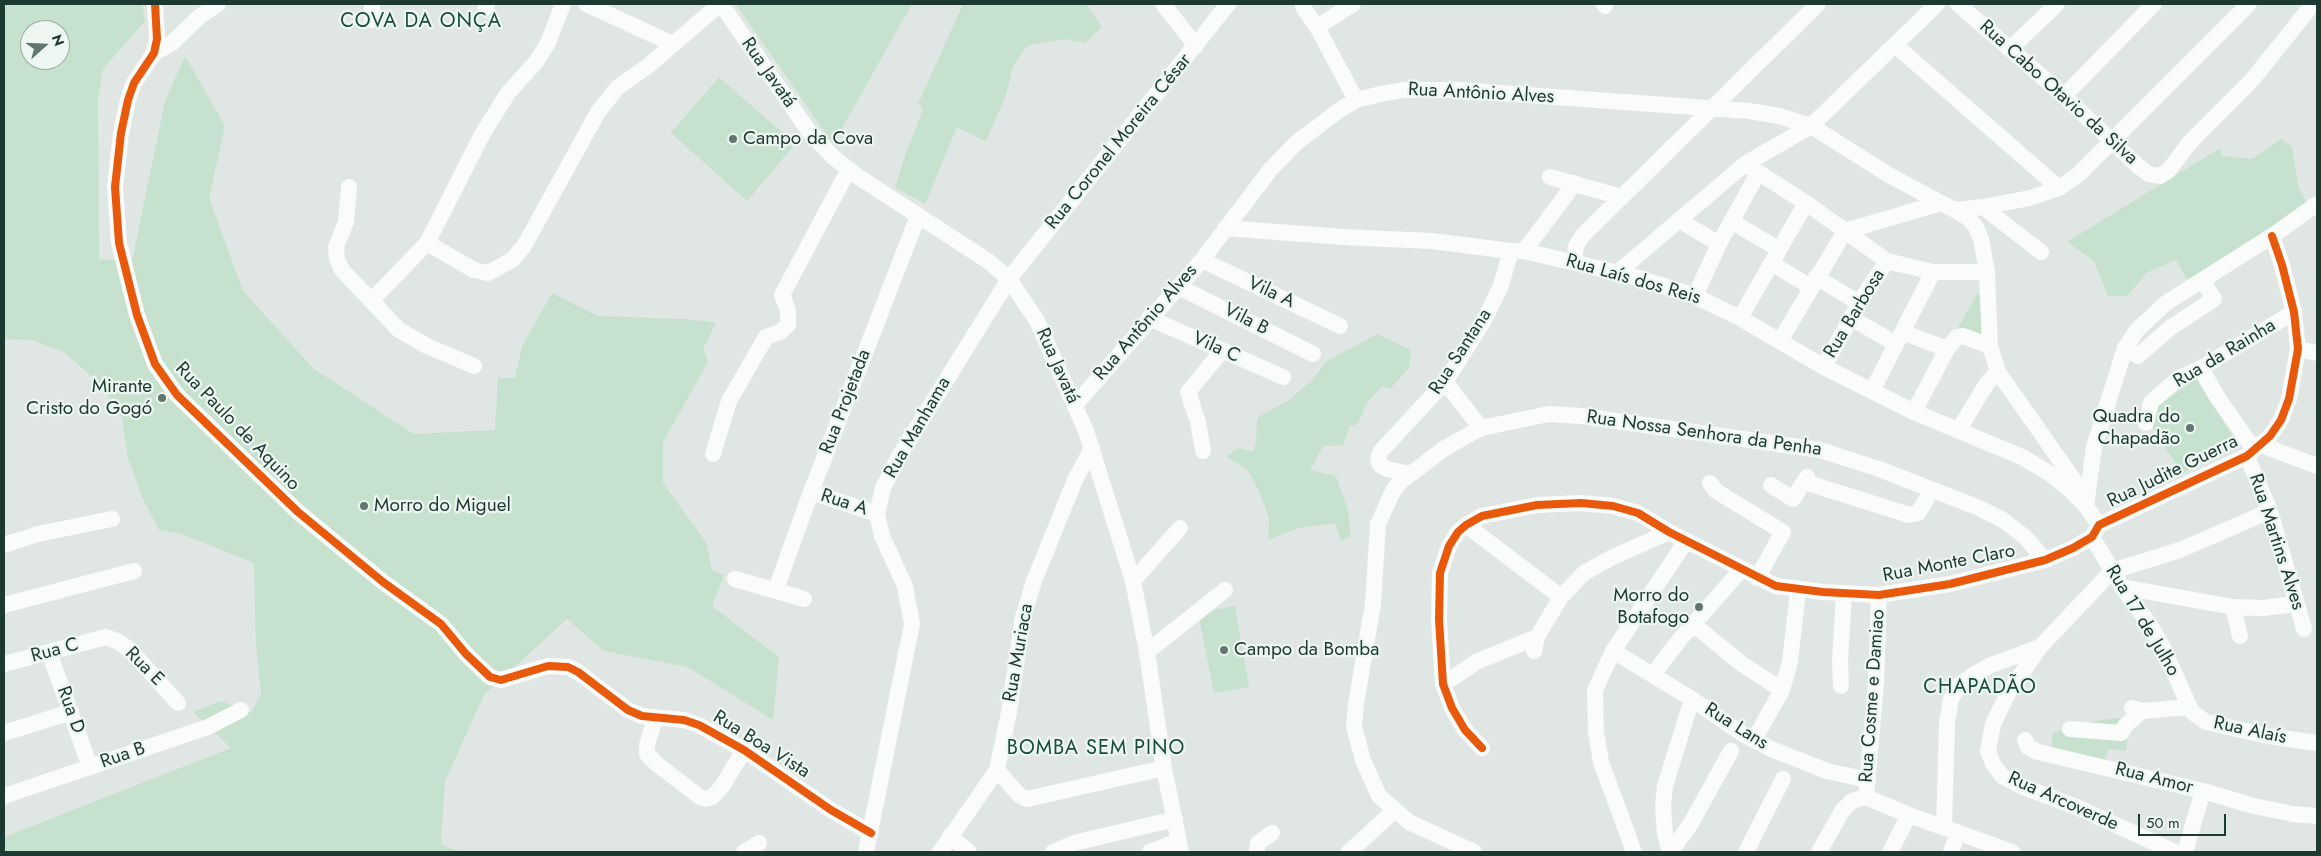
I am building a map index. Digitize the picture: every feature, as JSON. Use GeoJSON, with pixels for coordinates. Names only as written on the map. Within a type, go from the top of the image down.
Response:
{"type":"FeatureCollection","features":[{"type":"Feature","properties":{"kind":"street","name":"Rua Paulo de Aquino"},"geometry":{"type":"LineString","coordinates":[[156,4],[158,30],[154,53],[134,83],[128,100],[121,134],[115,187],[119,243],[136,315],[155,364],[177,395],[298,512],[383,582],[441,624],[466,654],[490,677],[501,680],[548,666]]}},
{"type":"Feature","properties":{"kind":"street"},"geometry":{"type":"LineString","coordinates":[[154,53],[172,43],[199,17],[218,4]]}},
{"type":"Feature","properties":{"kind":"street"},"geometry":{"type":"LineString","coordinates":[[371,301],[428,243],[483,133],[508,93],[536,62],[548,43],[563,4]]}},
{"type":"Feature","properties":{"kind":"street"},"geometry":{"type":"LineString","coordinates":[[586,4],[673,44]]}},
{"type":"Feature","properties":{"kind":"street"},"geometry":{"type":"LineString","coordinates":[[428,243],[474,270],[488,273],[512,260],[524,246],[598,112],[618,87],[648,66],[720,4]]}},
{"type":"Feature","properties":{"kind":"street","name":"Rua Javatá"},"geometry":{"type":"LineString","coordinates":[[720,4],[808,130],[832,156],[918,216],[988,261],[1009,278],[1037,321],[1092,448],[1132,581],[1147,652],[1164,768],[1180,847]]}},
{"type":"Feature","properties":{"kind":"street"},"geometry":{"type":"LineString","coordinates":[[1163,4],[1196,46]]}},
{"type":"Feature","properties":{"kind":"street","name":"Rua Coronel Moreira César"},"geometry":{"type":"LineString","coordinates":[[1009,278],[1228,4]]}},
{"type":"Feature","properties":{"kind":"street"},"geometry":{"type":"LineString","coordinates":[[1316,26],[1353,4]]}},
{"type":"Feature","properties":{"kind":"street"},"geometry":{"type":"LineString","coordinates":[[1574,262],[1576,246],[1583,235],[1818,4]]}},
{"type":"Feature","properties":{"kind":"street"},"geometry":{"type":"LineString","coordinates":[[1617,273],[1679,220],[1811,126],[1937,4]]}},
{"type":"Feature","properties":{"kind":"street","name":"Rua Cabo Otavio da Silva"},"geometry":{"type":"LineString","coordinates":[[1958,4],[2064,96],[2149,174],[2160,176],[2169,170],[2190,142],[2252,80],[2313,4]]}},
{"type":"Feature","properties":{"kind":"street"},"geometry":{"type":"LineString","coordinates":[[2010,50],[2057,4]]}},
{"type":"Feature","properties":{"kind":"street"},"geometry":{"type":"LineString","coordinates":[[2064,96],[2154,4]]}},
{"type":"Feature","properties":{"kind":"street"},"geometry":{"type":"LineString","coordinates":[[1780,341],[1813,282],[1845,231],[1948,206],[1983,207],[2030,198],[2059,188],[2078,176],[2111,140],[2249,4]]}},
{"type":"Feature","properties":{"kind":"street"},"geometry":{"type":"LineString","coordinates":[[1303,8],[1316,26],[1356,100]]}},
{"type":"Feature","properties":{"kind":"street"},"geometry":{"type":"LineString","coordinates":[[1895,45],[2059,188]]}},
{"type":"Feature","properties":{"kind":"street","name":"Rua Antônio Alves"},"geometry":{"type":"LineString","coordinates":[[1075,405],[1149,318],[1202,260],[1270,170],[1296,144],[1338,111],[1356,100],[1403,90],[1458,90],[1712,108],[1779,116],[1811,126],[1889,175],[1967,217],[1976,227],[1983,247],[1987,272],[1990,346],[1998,372],[2086,502]]}},
{"type":"Feature","properties":{"kind":"street"},"geometry":{"type":"LineString","coordinates":[[1752,168],[1806,203],[1887,261],[1933,272],[1987,272]]}},
{"type":"Feature","properties":{"kind":"street"},"geometry":{"type":"LineString","coordinates":[[1694,296],[1731,221],[1752,168]]}},
{"type":"Feature","properties":{"kind":"street"},"geometry":{"type":"LineString","coordinates":[[713,454],[729,401],[766,336],[780,332],[788,325],[788,310],[782,295],[849,169]]}},
{"type":"Feature","properties":{"kind":"street"},"geometry":{"type":"LineString","coordinates":[[1550,177],[1621,197]]}},
{"type":"Feature","properties":{"kind":"street"},"geometry":{"type":"LineString","coordinates":[[1517,251],[1575,183]]}},
{"type":"Feature","properties":{"kind":"street"},"geometry":{"type":"LineString","coordinates":[[350,187],[346,222],[336,247],[337,260],[350,280],[399,330],[427,346],[474,366]]}},
{"type":"Feature","properties":{"kind":"street"},"geometry":{"type":"LineString","coordinates":[[1740,318],[1806,203]]}},
{"type":"Feature","properties":{"kind":"street"},"geometry":{"type":"LineString","coordinates":[[2086,502],[2094,447],[2125,348],[2137,330],[2150,316],[2202,280],[2272,236],[2317,204]]}},
{"type":"Feature","properties":{"kind":"street"},"geometry":{"type":"LineString","coordinates":[[1983,207],[2041,252]]}},
{"type":"Feature","properties":{"kind":"street","name":"Rua Projetada"},"geometry":{"type":"LineString","coordinates":[[776,589],[811,492],[918,216]]}},
{"type":"Feature","properties":{"kind":"street"},"geometry":{"type":"LineString","coordinates":[[1679,220],[1719,244]]}},
{"type":"Feature","properties":{"kind":"street"},"geometry":{"type":"LineString","coordinates":[[1731,221],[1774,256],[1899,338],[1947,349]]}},
{"type":"Feature","properties":{"kind":"street","name":"Rua Laís dos Reis"},"geometry":{"type":"LineString","coordinates":[[1225,228],[1343,237],[1432,241],[1517,251],[1574,262],[1694,296],[1740,318],[1824,367],[1914,412],[2022,457],[2049,473],[2086,502],[2096,531]]}},
{"type":"Feature","properties":{"kind":"street","name":"Rua Judite Guerra"},"geometry":{"type":"LineString","coordinates":[[2096,531],[2247,456],[2270,436],[2281,420],[2287,406],[2298,349],[2294,312],[2282,265],[2272,236]]}},
{"type":"Feature","properties":{"kind":"street","name":"Rua Santana"},"geometry":{"type":"LineString","coordinates":[[1410,474],[1380,465],[1378,459],[1381,451],[1445,382],[1483,322],[1517,251]]}},
{"type":"Feature","properties":{"kind":"street","name":"Vila A"},"geometry":{"type":"LineString","coordinates":[[1202,260],[1340,326]]}},
{"type":"Feature","properties":{"kind":"street","name":"Rua Barbosa"},"geometry":{"type":"LineString","coordinates":[[1824,367],[1855,310],[1887,261]]}},
{"type":"Feature","properties":{"kind":"street"},"geometry":{"type":"LineString","coordinates":[[1872,391],[1933,272]]}},
{"type":"Feature","properties":{"kind":"street","name":"Rua Manhama"},"geometry":{"type":"LineString","coordinates":[[869,847],[912,624],[905,586],[882,536],[877,514],[883,488],[898,458],[1009,278]]}},
{"type":"Feature","properties":{"kind":"street"},"geometry":{"type":"LineString","coordinates":[[2125,348],[2138,356],[2170,328],[2214,299],[2202,280]]}},
{"type":"Feature","properties":{"kind":"street","name":"Vila B"},"geometry":{"type":"LineString","coordinates":[[1179,286],[1313,354]]}},
{"type":"Feature","properties":{"kind":"street","name":"Rua da Rainha"},"geometry":{"type":"LineString","coordinates":[[2146,423],[2151,402],[2179,378],[2201,368],[2294,312]]}},
{"type":"Feature","properties":{"kind":"street","name":"Vila C"},"geometry":{"type":"LineString","coordinates":[[1149,318],[1283,377]]}},
{"type":"Feature","properties":{"kind":"street"},"geometry":{"type":"LineString","coordinates":[[1914,412],[1947,349],[1961,335],[1990,346]]}},
{"type":"Feature","properties":{"kind":"street"},"geometry":{"type":"LineString","coordinates":[[2298,349],[2317,353]]}},
{"type":"Feature","properties":{"kind":"street"},"geometry":{"type":"LineString","coordinates":[[1203,451],[1198,422],[1188,392],[1222,351]]}},
{"type":"Feature","properties":{"kind":"street"},"geometry":{"type":"LineString","coordinates":[[2201,368],[2216,395],[2250,444],[2260,445],[2317,466]]}},
{"type":"Feature","properties":{"kind":"street"},"geometry":{"type":"LineString","coordinates":[[1958,431],[1987,383],[1998,372]]}},
{"type":"Feature","properties":{"kind":"street"},"geometry":{"type":"LineString","coordinates":[[1445,382],[1481,428]]}},
{"type":"Feature","properties":{"kind":"street","name":"Rua Nossa Senhora da Penha"},"geometry":{"type":"LineString","coordinates":[[1395,810],[1379,796],[1363,760],[1354,727],[1356,704],[1373,604],[1378,524],[1393,491],[1410,474],[1445,448],[1481,428],[1549,414],[1580,416],[1820,450],[1977,507],[2003,520],[2025,537],[2045,560]]}},
{"type":"Feature","properties":{"kind":"street","name":"Rua Muriaca"},"geometry":{"type":"LineString","coordinates":[[940,852],[997,770],[1010,703],[1022,617],[1041,563],[1075,480],[1092,448]]}},
{"type":"Feature","properties":{"kind":"street","name":"Rua Martins Alves"},"geometry":{"type":"LineString","coordinates":[[2247,456],[2270,511],[2304,629]]}},
{"type":"Feature","properties":{"kind":"street"},"geometry":{"type":"LineString","coordinates":[[1771,485],[1793,499],[1806,477],[1812,484],[1909,515],[1918,513],[1932,490]]}},
{"type":"Feature","properties":{"kind":"street"},"geometry":{"type":"LineString","coordinates":[[1710,483],[1716,491],[1782,532],[1757,578]]}},
{"type":"Feature","properties":{"kind":"street","name":"Rua A"},"geometry":{"type":"LineString","coordinates":[[811,492],[877,514]]}},
{"type":"Feature","properties":{"kind":"street","name":"Rua Monte Claro"},"geometry":{"type":"LineString","coordinates":[[1466,525],[1482,516],[1536,505],[1582,503],[1613,506],[1638,514],[1686,541],[1776,586],[1798,591],[1880,595],[1950,584],[2045,560],[2073,548],[2096,531]]}},
{"type":"Feature","properties":{"kind":"street"},"geometry":{"type":"LineString","coordinates":[[2112,571],[2180,550],[2270,511]]}},
{"type":"Feature","properties":{"kind":"street"},"geometry":{"type":"LineString","coordinates":[[4,545],[38,534],[112,519]]}},
{"type":"Feature","properties":{"kind":"street"},"geometry":{"type":"LineString","coordinates":[[1482,748],[1464,730],[1452,708],[1443,684],[1439,619],[1440,573],[1449,546],[1458,532],[1466,525],[1561,597]]}},
{"type":"Feature","properties":{"kind":"street"},"geometry":{"type":"LineString","coordinates":[[1132,581],[1180,528]]}},
{"type":"Feature","properties":{"kind":"street","name":"Rua 17 de Julho"},"geometry":{"type":"LineString","coordinates":[[2096,531],[2112,571],[2150,625],[2163,648],[2188,707]]}},
{"type":"Feature","properties":{"kind":"street"},"geometry":{"type":"LineString","coordinates":[[1443,684],[1478,661],[1535,644],[1561,597],[1584,573],[1611,558],[1669,532]]}},
{"type":"Feature","properties":{"kind":"street"},"geometry":{"type":"LineString","coordinates":[[1634,852],[1601,762],[1596,732],[1595,690],[1613,651],[1686,541]]}},
{"type":"Feature","properties":{"kind":"street"},"geometry":{"type":"LineString","coordinates":[[1653,674],[1681,638],[1742,569]]}},
{"type":"Feature","properties":{"kind":"street"},"geometry":{"type":"LineString","coordinates":[[4,605],[134,571]]}},
{"type":"Feature","properties":{"kind":"street","name":"Rua Arcoverde"},"geometry":{"type":"LineString","coordinates":[[2112,571],[2040,647],[2008,693],[1993,724],[1988,751],[1993,764],[2002,776],[2021,786],[2079,808],[2175,852]]}},
{"type":"Feature","properties":{"kind":"street"},"geometry":{"type":"LineString","coordinates":[[735,578],[804,599]]}},
{"type":"Feature","properties":{"kind":"street"},"geometry":{"type":"LineString","coordinates":[[2122,587],[2233,607],[2262,608],[2296,604]]}},
{"type":"Feature","properties":{"kind":"street"},"geometry":{"type":"LineString","coordinates":[[1147,652],[1225,590]]}},
{"type":"Feature","properties":{"kind":"street"},"geometry":{"type":"LineString","coordinates":[[1754,740],[1782,690],[1790,662],[1798,591]]}},
{"type":"Feature","properties":{"kind":"street"},"geometry":{"type":"LineString","coordinates":[[1841,686],[1840,660],[1844,594]]}},
{"type":"Feature","properties":{"kind":"street","name":"Rua Cosme e Damiao"},"geometry":{"type":"LineString","coordinates":[[1866,797],[1880,595]]}},
{"type":"Feature","properties":{"kind":"street"},"geometry":{"type":"LineString","coordinates":[[2233,607],[2240,636]]}},
{"type":"Feature","properties":{"kind":"street"},"geometry":{"type":"LineString","coordinates":[[1694,624],[1742,664],[1782,690]]}},
{"type":"Feature","properties":{"kind":"street","name":"Rua C"},"geometry":{"type":"LineString","coordinates":[[4,664],[106,637]]}},
{"type":"Feature","properties":{"kind":"street","name":"Rua E"},"geometry":{"type":"LineString","coordinates":[[106,637],[119,642],[131,651],[178,703]]}},
{"type":"Feature","properties":{"kind":"street"},"geometry":{"type":"LineString","coordinates":[[1951,852],[1946,723],[1951,699],[1960,685],[1973,675],[2017,654],[2040,647]]}},
{"type":"Feature","properties":{"kind":"street","name":"Rua Lans"},"geometry":{"type":"LineString","coordinates":[[1613,651],[1653,674],[1754,740],[1792,759],[1827,771],[1868,780]]}},
{"type":"Feature","properties":{"kind":"street","name":"Rua D"},"geometry":{"type":"LineString","coordinates":[[49,652],[72,712],[90,767]]}},
{"type":"Feature","properties":{"kind":"street","name":"Rua Boa Vista"},"geometry":{"type":"LineString","coordinates":[[548,666],[568,667],[578,672],[628,710],[642,716],[684,720],[699,725],[744,750],[831,810],[869,847]]}},
{"type":"Feature","properties":{"kind":"street"},"geometry":{"type":"LineString","coordinates":[[1670,852],[1665,834],[1663,807],[1665,786],[1692,699]]}},
{"type":"Feature","properties":{"kind":"street"},"geometry":{"type":"LineString","coordinates":[[2070,729],[2121,733],[2137,709],[2188,707]]}},
{"type":"Feature","properties":{"kind":"street","name":"Rua Alaís"},"geometry":{"type":"LineString","coordinates":[[2188,707],[2198,718],[2206,722],[2268,736],[2317,743]]}},
{"type":"Feature","properties":{"kind":"street","name":"Rua B"},"geometry":{"type":"LineString","coordinates":[[4,796],[208,727],[241,710]]}},
{"type":"Feature","properties":{"kind":"street"},"geometry":{"type":"LineString","coordinates":[[4,733],[72,712]]}},
{"type":"Feature","properties":{"kind":"street"},"geometry":{"type":"LineString","coordinates":[[656,718],[647,745],[647,754],[700,798],[712,797],[721,788],[744,750]]}},
{"type":"Feature","properties":{"kind":"street","name":"Rua Amor"},"geometry":{"type":"LineString","coordinates":[[2025,740],[2028,747],[2038,752],[2204,791],[2254,806],[2292,814],[2317,816]]}},
{"type":"Feature","properties":{"kind":"street"},"geometry":{"type":"LineString","coordinates":[[1670,852],[1690,825],[1731,751]]}},
{"type":"Feature","properties":{"kind":"street"},"geometry":{"type":"LineString","coordinates":[[997,770],[1019,795],[1027,799],[1164,768]]}},
{"type":"Feature","properties":{"kind":"street"},"geometry":{"type":"LineString","coordinates":[[1746,852],[1783,779]]}},
{"type":"Feature","properties":{"kind":"street"},"geometry":{"type":"LineString","coordinates":[[2185,852],[2204,791]]}},
{"type":"Feature","properties":{"kind":"street"},"geometry":{"type":"LineString","coordinates":[[1819,852],[1842,811],[1852,801],[1866,797],[1908,815],[2012,852]]}},
{"type":"Feature","properties":{"kind":"street"},"geometry":{"type":"LineString","coordinates":[[1348,852],[1395,810],[1409,822],[1451,848],[1474,852]]}},
{"type":"Feature","properties":{"kind":"street"},"geometry":{"type":"LineString","coordinates":[[1890,852],[1908,815]]}},
{"type":"Feature","properties":{"kind":"street"},"geometry":{"type":"LineString","coordinates":[[1053,852],[1074,843],[1175,819]]}},
{"type":"Feature","properties":{"kind":"street"},"geometry":{"type":"LineString","coordinates":[[1257,852],[1258,843],[1272,833]]}},
{"type":"Feature","properties":{"kind":"street"},"geometry":{"type":"LineString","coordinates":[[950,836],[969,852]]}},
{"type":"Feature","properties":{"kind":"street"},"geometry":{"type":"LineString","coordinates":[[744,852],[758,843]]}},
{"type":"Feature","properties":{"kind":"street"},"geometry":{"type":"LineString","coordinates":[[1150,852],[1180,847]]}},
{"type":"Feature","properties":{"kind":"green space"},"geometry":{"type":"Polygon","coordinates":[[[4,4],[142,4],[145,21],[103,69],[98,99],[99,259],[132,261],[165,101],[185,56],[225,126],[209,198],[243,291],[314,369],[414,434],[495,430],[498,378],[515,378],[522,346],[552,293],[598,316],[685,319],[716,323],[703,349],[708,362],[663,442],[663,483],[706,542],[712,570],[724,575],[712,606],[779,657],[773,720],[688,667],[604,651],[567,619],[484,695],[445,781],[441,844],[461,852],[4,852],[4,837],[231,748],[193,712],[220,701],[251,712],[261,694],[256,646],[254,563],[182,534],[159,530],[142,497],[128,458],[122,418],[102,386],[64,352],[32,340],[4,339],[4,4]]]}},
{"type":"Feature","properties":{"kind":"green space"},"geometry":{"type":"Polygon","coordinates":[[[736,4],[912,4],[833,144],[736,4]]]}},
{"type":"Feature","properties":{"kind":"green space"},"geometry":{"type":"Polygon","coordinates":[[[963,4],[1086,4],[1102,27],[1085,43],[1065,39],[1028,45],[1013,66],[1007,92],[986,142],[957,127],[925,204],[895,187],[923,109],[918,104],[963,4]]]}},
{"type":"Feature","properties":{"kind":"green space","name":"Campo da Cova"},"geometry":{"type":"Polygon","coordinates":[[[719,77],[795,144],[747,201],[671,133],[719,77]]]}},
{"type":"Feature","properties":{"kind":"green space"},"geometry":{"type":"Polygon","coordinates":[[[2281,139],[2292,147],[2298,186],[2308,206],[2189,282],[2176,260],[2148,272],[2127,296],[2108,296],[2094,261],[2067,242],[2220,148],[2222,156],[2252,159],[2281,139]]]}},
{"type":"Feature","properties":{"kind":"green space"},"geometry":{"type":"Polygon","coordinates":[[[1978,292],[1979,295],[1984,339],[1957,330],[1978,292]]]}},
{"type":"Feature","properties":{"kind":"green space"},"geometry":{"type":"Polygon","coordinates":[[[1377,334],[1411,350],[1409,368],[1390,389],[1382,386],[1366,404],[1358,424],[1350,426],[1343,445],[1323,446],[1310,470],[1336,476],[1348,511],[1351,537],[1341,541],[1335,523],[1299,528],[1268,540],[1269,519],[1260,493],[1247,469],[1226,457],[1238,448],[1253,452],[1256,443],[1257,418],[1289,400],[1312,380],[1327,361],[1377,334]]]}},
{"type":"Feature","properties":{"kind":"green space","name":"Quadra do Chapadão"},"geometry":{"type":"Polygon","coordinates":[[[2196,379],[2235,440],[2182,474],[2145,415],[2196,379]]]}},
{"type":"Feature","properties":{"kind":"green space","name":"Campo da Bomba"},"geometry":{"type":"Polygon","coordinates":[[[1235,606],[1249,687],[1214,693],[1198,613],[1235,606]]]}},
{"type":"Feature","properties":{"kind":"green space"},"geometry":{"type":"Polygon","coordinates":[[[2114,718],[2126,719],[2128,728],[2126,751],[2109,749],[2105,760],[2051,752],[2053,733],[2075,725],[2114,718]]]}},
{"type":"Feature","properties":{"kind":"cycle path"},"geometry":{"type":"LineString","coordinates":[[155,4],[157,39],[154,53],[134,83],[128,100],[121,133],[115,187],[119,243],[137,315],[155,364],[177,395],[298,512],[383,582],[441,624],[466,654],[490,677],[501,680],[548,666],[568,667],[578,672],[628,710],[642,716],[684,720],[699,725],[744,750],[831,810],[871,833]]}},
{"type":"Feature","properties":{"kind":"cycle path"},"geometry":{"type":"LineString","coordinates":[[1482,748],[1465,730],[1452,708],[1443,684],[1439,619],[1440,573],[1449,546],[1458,532],[1466,525],[1482,516],[1537,505],[1581,503],[1613,506],[1638,513],[1669,532],[1776,586],[1823,592],[1879,595],[1950,584],[2045,560],[2073,548],[2092,537],[2099,525],[2247,456],[2270,436],[2281,420],[2289,399],[2298,349],[2294,312],[2282,265],[2272,236]]}},
{"type":"Feature","properties":{"kind":"place","name":"Campo da Cova"},"geometry":{"type":"Point","coordinates":[733,139]}},
{"type":"Feature","properties":{"kind":"place","name":"Mirante Cristo do Gogó"},"geometry":{"type":"Point","coordinates":[162,398]}},
{"type":"Feature","properties":{"kind":"place","name":"Quadra do Chapadão"},"geometry":{"type":"Point","coordinates":[2190,428]}},
{"type":"Feature","properties":{"kind":"place","name":"Morro do Miguel"},"geometry":{"type":"Point","coordinates":[364,506]}},
{"type":"Feature","properties":{"kind":"place","name":"Morro do Botafogo"},"geometry":{"type":"Point","coordinates":[1699,607]}},
{"type":"Feature","properties":{"kind":"place","name":"Campo da Bomba"},"geometry":{"type":"Point","coordinates":[1224,650]}},
{"type":"Feature","properties":{"kind":"district","name":"COVA DA ONÇA"},"geometry":{"type":"Point","coordinates":[421,22]}},
{"type":"Feature","properties":{"kind":"district","name":"CHAPADÃO"},"geometry":{"type":"Point","coordinates":[1980,688]}},
{"type":"Feature","properties":{"kind":"district","name":"BOMBA SEM PINO"},"geometry":{"type":"Point","coordinates":[1096,749]}}]}
